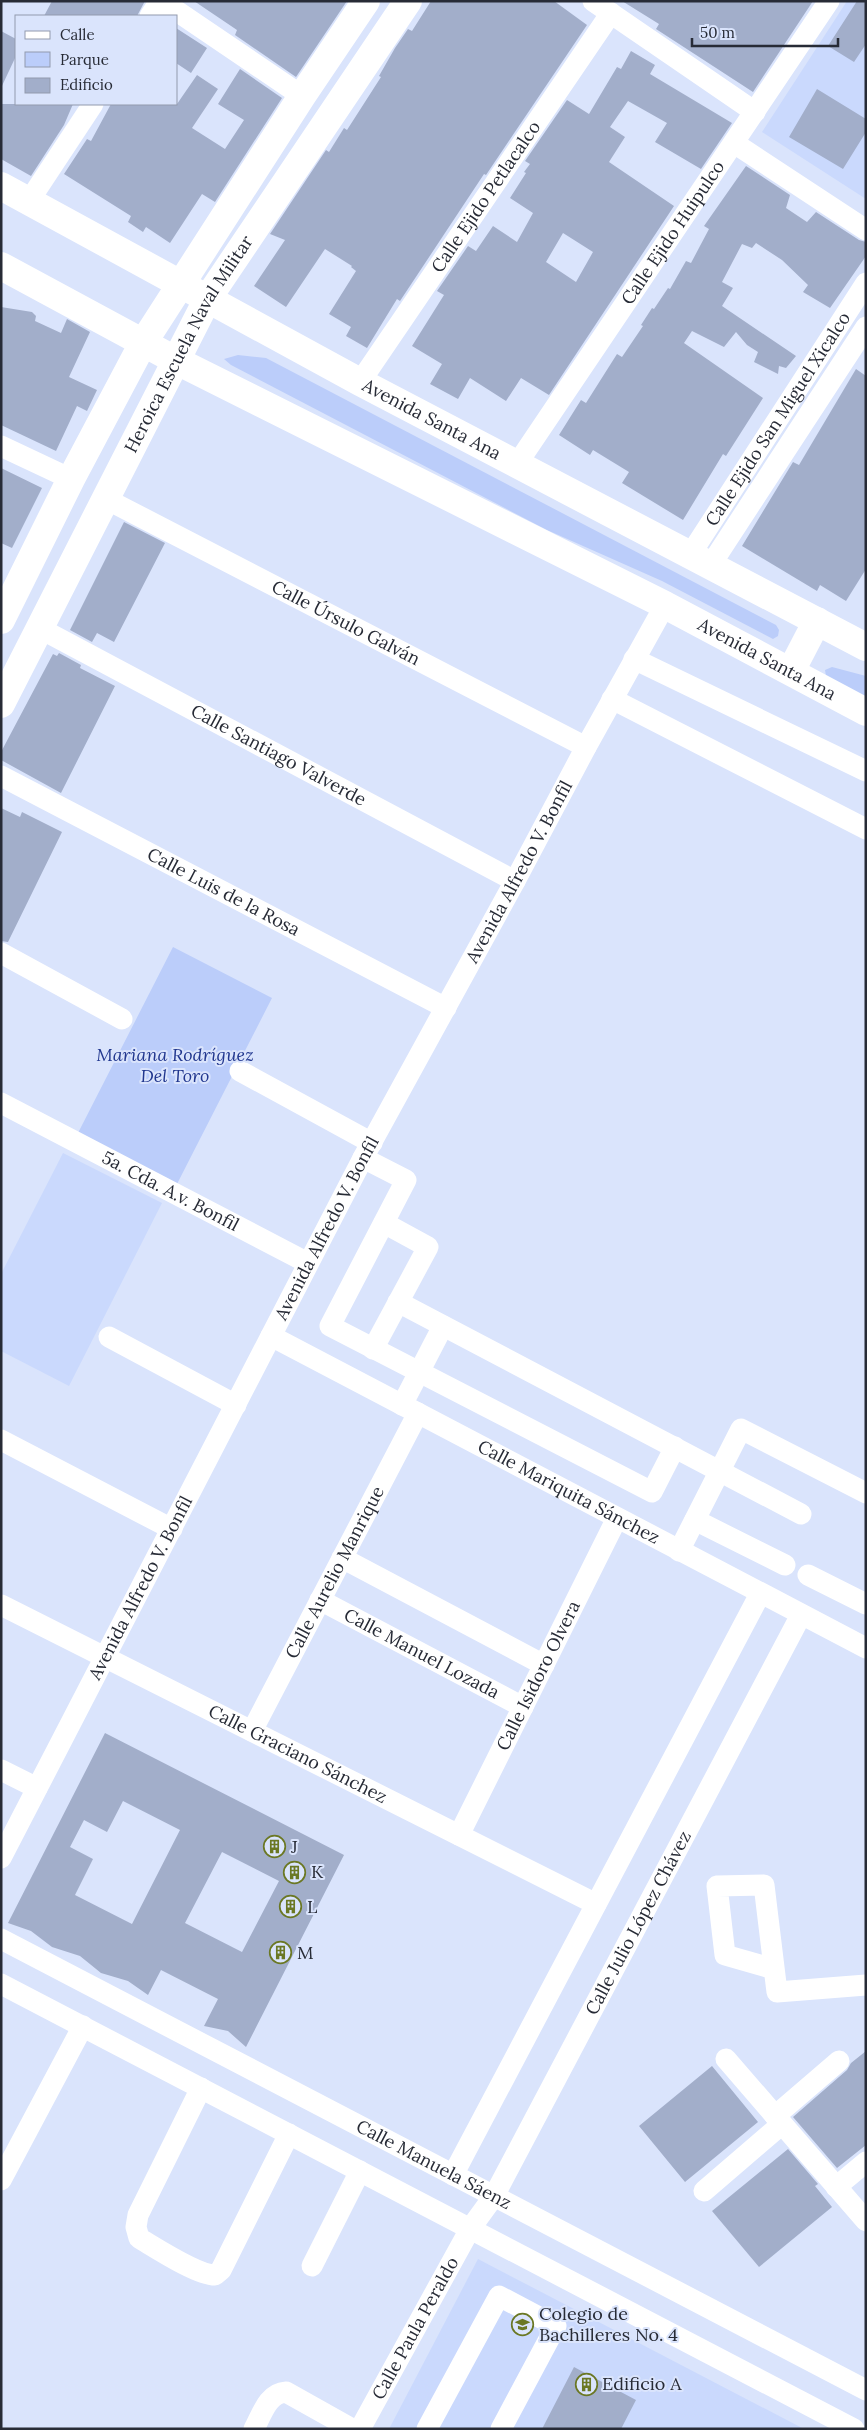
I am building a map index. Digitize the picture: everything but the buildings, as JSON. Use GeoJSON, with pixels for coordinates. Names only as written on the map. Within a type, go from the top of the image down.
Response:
{"type":"FeatureCollection","features":[{"type":"Feature","properties":{"kind":"main road","name":"Heroica Escuela Naval Militar"},"geometry":{"type":"LineString","coordinates":[[1,620],[71,479],[143,343],[302,96],[366,1]]}},
{"type":"Feature","properties":{"kind":"main road","name":"Heroica Escuela Naval Militar"},"geometry":{"type":"LineString","coordinates":[[1,704],[41,629],[208,298],[408,1]]}},
{"type":"Feature","properties":{"kind":"main road","name":"Avenida Santa Ana"},"geometry":{"type":"LineString","coordinates":[[1,186],[360,382],[866,646]]}},
{"type":"Feature","properties":{"kind":"main road","name":"Avenida Santa Ana"},"geometry":{"type":"LineString","coordinates":[[1,266],[177,361],[664,605],[866,712]]}},
{"type":"Feature","properties":{"kind":"main road"},"geometry":{"type":"LineString","coordinates":[[791,672],[817,621]]}},
{"type":"Feature","properties":{"kind":"street"},"geometry":{"type":"LineString","coordinates":[[151,15],[161,1],[302,96]]}},
{"type":"Feature","properties":{"kind":"street"},"geometry":{"type":"LineString","coordinates":[[593,1],[755,112]]}},
{"type":"Feature","properties":{"kind":"street","name":"Calle Ejido Huipulco"},"geometry":{"type":"LineString","coordinates":[[518,464],[829,1]]}},
{"type":"Feature","properties":{"kind":"street","name":"Calle Ejido Petlacalco"},"geometry":{"type":"LineString","coordinates":[[360,382],[611,14]]}},
{"type":"Feature","properties":{"kind":"street"},"geometry":{"type":"LineString","coordinates":[[29,201],[92,105]]}},
{"type":"Feature","properties":{"kind":"street"},"geometry":{"type":"LineString","coordinates":[[734,143],[866,230]]}},
{"type":"Feature","properties":{"kind":"street","name":"Calle Ejido San Miguel Xicalco"},"geometry":{"type":"LineString","coordinates":[[700,560],[866,283]]}},
{"type":"Feature","properties":{"kind":"street","name":"Calle Ejido San Miguel Xicalco"},"geometry":{"type":"LineString","coordinates":[[700,560],[866,327]]}},
{"type":"Feature","properties":{"kind":"street"},"geometry":{"type":"LineString","coordinates":[[1,446],[71,479]]}},
{"type":"Feature","properties":{"kind":"street","name":"Calle Úrsulo Galván"},"geometry":{"type":"LineString","coordinates":[[106,499],[586,746]]}},
{"type":"Feature","properties":{"kind":"street","name":"Avenida Alfredo V. Bonfil"},"geometry":{"type":"LineString","coordinates":[[1,1858],[308,1264],[515,882],[586,746],[664,605]]}},
{"type":"Feature","properties":{"kind":"street","name":"Calle Santiago Valverde"},"geometry":{"type":"LineString","coordinates":[[41,629],[515,882]]}},
{"type":"Feature","properties":{"kind":"street"},"geometry":{"type":"LineString","coordinates":[[634,659],[866,771]]}},
{"type":"Feature","properties":{"kind":"street"},"geometry":{"type":"LineString","coordinates":[[612,699],[866,829]]}},
{"type":"Feature","properties":{"kind":"street","name":"Calle Luis de la Rosa"},"geometry":{"type":"LineString","coordinates":[[1,776],[446,1008]]}},
{"type":"Feature","properties":{"kind":"street"},"geometry":{"type":"LineString","coordinates":[[1,953],[122,1019]]}},
{"type":"Feature","properties":{"kind":"street"},"geometry":{"type":"LineString","coordinates":[[240,1071],[368,1151],[406,1180],[330,1326],[652,1492],[675,1448]]}},
{"type":"Feature","properties":{"kind":"street","name":"5a. Cda. A.v. Bonfil"},"geometry":{"type":"LineString","coordinates":[[1,1103],[308,1264]]}},
{"type":"Feature","properties":{"kind":"street"},"geometry":{"type":"LineString","coordinates":[[373,1348],[428,1247],[384,1223]]}},
{"type":"Feature","properties":{"kind":"street"},"geometry":{"type":"LineString","coordinates":[[398,1302],[801,1514]]}},
{"type":"Feature","properties":{"kind":"street","name":"Calle Aurelio Manrique"},"geometry":{"type":"LineString","coordinates":[[252,1731],[342,1558],[410,1409],[419,1372],[443,1326]]}},
{"type":"Feature","properties":{"kind":"street","name":"Calle Mariquita Sánchez"},"geometry":{"type":"LineString","coordinates":[[271,1336],[866,1648]]}},
{"type":"Feature","properties":{"kind":"street"},"geometry":{"type":"LineString","coordinates":[[109,1337],[236,1405]]}},
{"type":"Feature","properties":{"kind":"street"},"geometry":{"type":"LineString","coordinates":[[679,1551],[741,1429],[866,1493]]}},
{"type":"Feature","properties":{"kind":"street"},"geometry":{"type":"LineString","coordinates":[[1,1440],[172,1529]]}},
{"type":"Feature","properties":{"kind":"street","name":"Calle Isidoro Olvera"},"geometry":{"type":"LineString","coordinates":[[459,1836],[617,1518]]}},
{"type":"Feature","properties":{"kind":"street"},"geometry":{"type":"LineString","coordinates":[[695,1520],[785,1565]]}},
{"type":"Feature","properties":{"kind":"street"},"geometry":{"type":"LineString","coordinates":[[342,1558],[544,1665]]}},
{"type":"Feature","properties":{"kind":"street"},"geometry":{"type":"LineString","coordinates":[[808,1575],[866,1604]]}},
{"type":"Feature","properties":{"kind":"street"},"geometry":{"type":"LineString","coordinates":[[453,2175],[760,1594]]}},
{"type":"Feature","properties":{"kind":"street","name":"Calle Manuel Lozada"},"geometry":{"type":"LineString","coordinates":[[320,1600],[523,1707]]}},
{"type":"Feature","properties":{"kind":"street","name":"Calle Graciano Sánchez"},"geometry":{"type":"LineString","coordinates":[[1,1606],[596,1904]]}},
{"type":"Feature","properties":{"kind":"street","name":"Calle Julio López Chávez"},"geometry":{"type":"LineString","coordinates":[[470,2229],[494,2196],[801,1615]]}},
{"type":"Feature","properties":{"kind":"street"},"geometry":{"type":"LineString","coordinates":[[1,1770],[37,1788]]}},
{"type":"Feature","properties":{"kind":"street","name":"Calle Manuela Sáenz"},"geometry":{"type":"LineString","coordinates":[[1,1939],[866,2390]]}},
{"type":"Feature","properties":{"kind":"street"},"geometry":{"type":"LineString","coordinates":[[774,1969],[778,1992],[866,1985]]}},
{"type":"Feature","properties":{"kind":"street"},"geometry":{"type":"LineString","coordinates":[[1,1984],[854,2429]]}},
{"type":"Feature","properties":{"kind":"street"},"geometry":{"type":"LineString","coordinates":[[1,2180],[83,2026]]}},
{"type":"Feature","properties":{"kind":"street"},"geometry":{"type":"LineString","coordinates":[[726,2059],[866,2221]]}},
{"type":"Feature","properties":{"kind":"street"},"geometry":{"type":"LineString","coordinates":[[704,2191],[838,2061]]}},
{"type":"Feature","properties":{"kind":"street"},"geometry":{"type":"LineString","coordinates":[[201,2088],[138,2216],[136,2226],[139,2238],[170,2256],[208,2275],[215,2275],[220,2270],[289,2134]]}},
{"type":"Feature","properties":{"kind":"street"},"geometry":{"type":"LineString","coordinates":[[836,2187],[866,2162]]}},
{"type":"Feature","properties":{"kind":"street"},"geometry":{"type":"LineString","coordinates":[[312,2266],[360,2171]]}},
{"type":"Feature","properties":{"kind":"street","name":"Calle Paula Peraldo"},"geometry":{"type":"LineString","coordinates":[[360,2429],[470,2229]]}},
{"type":"Feature","properties":{"kind":"street"},"geometry":{"type":"LineString","coordinates":[[427,2429],[499,2296],[556,2326],[501,2429]]}},
{"type":"Feature","properties":{"kind":"street"},"geometry":{"type":"LineString","coordinates":[[254,2429],[271,2398],[277,2392],[286,2392],[352,2429]]}},
{"type":"Feature","properties":{"kind":"shaded area"},"geometry":{"type":"Polygon","coordinates":[[[847,1],[866,1],[866,199],[762,132],[847,1]]]}},
{"type":"Feature","properties":{"kind":"shaded area"},"geometry":{"type":"Polygon","coordinates":[[[63,1153],[162,1203],[69,1386],[1,1351],[1,1274],[63,1153]]]}},
{"type":"Feature","properties":{"kind":"shaded area","name":"Colegio de Bachilleres No. 4"},"geometry":{"type":"Polygon","coordinates":[[[478,2259],[804,2429],[389,2429],[478,2259]]]}},
{"type":"Feature","properties":{"kind":"green space"},"geometry":{"type":"Polygon","coordinates":[[[238,355],[266,358],[776,625],[779,630],[778,636],[773,639],[662,581],[547,530],[231,365],[224,359],[238,355]]]}},
{"type":"Feature","properties":{"kind":"green space"},"geometry":{"type":"Polygon","coordinates":[[[832,667],[866,676],[866,698],[826,676],[825,670],[832,667]]]}},
{"type":"Feature","properties":{"kind":"green space","name":"Mariana Rodríguez Del Toro"},"geometry":{"type":"Polygon","coordinates":[[[173,947],[272,998],[177,1184],[78,1133],[173,947]]]}},
{"type":"Feature","properties":{"kind":"place","name":"J"},"geometry":{"type":"Point","coordinates":[275,1847]}},
{"type":"Feature","properties":{"kind":"place","name":"K"},"geometry":{"type":"Point","coordinates":[295,1872]}},
{"type":"Feature","properties":{"kind":"place","name":"L"},"geometry":{"type":"Point","coordinates":[291,1907]}},
{"type":"Feature","properties":{"kind":"place","name":"M"},"geometry":{"type":"Point","coordinates":[281,1953]}},
{"type":"Feature","properties":{"kind":"place","name":"Colegio de Bachilleres No. 4"},"geometry":{"type":"Point","coordinates":[523,2324]}},
{"type":"Feature","properties":{"kind":"place","name":"Edificio A"},"geometry":{"type":"Point","coordinates":[586,2384]}}]}
